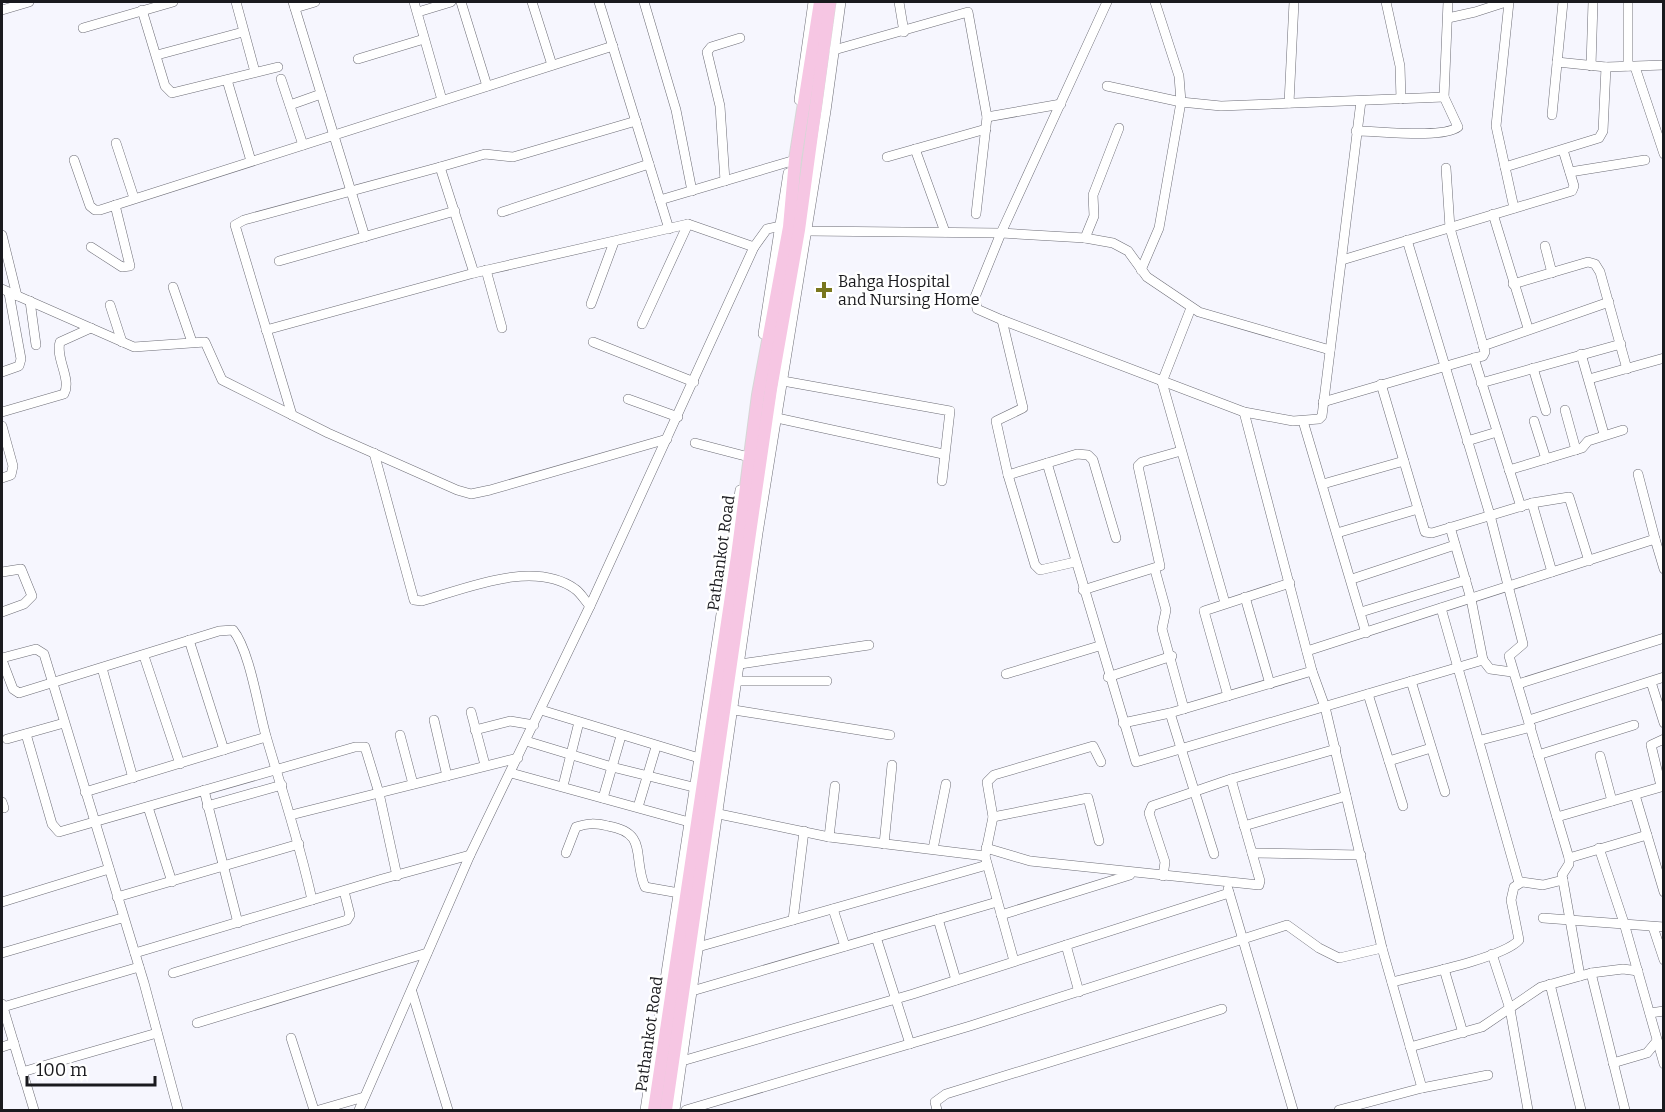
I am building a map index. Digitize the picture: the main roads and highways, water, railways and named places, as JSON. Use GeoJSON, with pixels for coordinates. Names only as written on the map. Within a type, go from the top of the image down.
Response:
{"type":"FeatureCollection","features":[{"type":"Feature","properties":{"kind":"highway","name":"Pathankot Road"},"geometry":{"type":"LineString","coordinates":[[654,1110],[739,545],[758,395],[794,228],[792,160],[820,2]]}},
{"type":"Feature","properties":{"kind":"highway"},"geometry":{"type":"LineString","coordinates":[[666,1110],[794,228],[830,2]]}},
{"type":"Feature","properties":{"kind":"place","name":"Bahga Hospital and Nursing Home"},"geometry":{"type":"Point","coordinates":[824,290]}}]}
